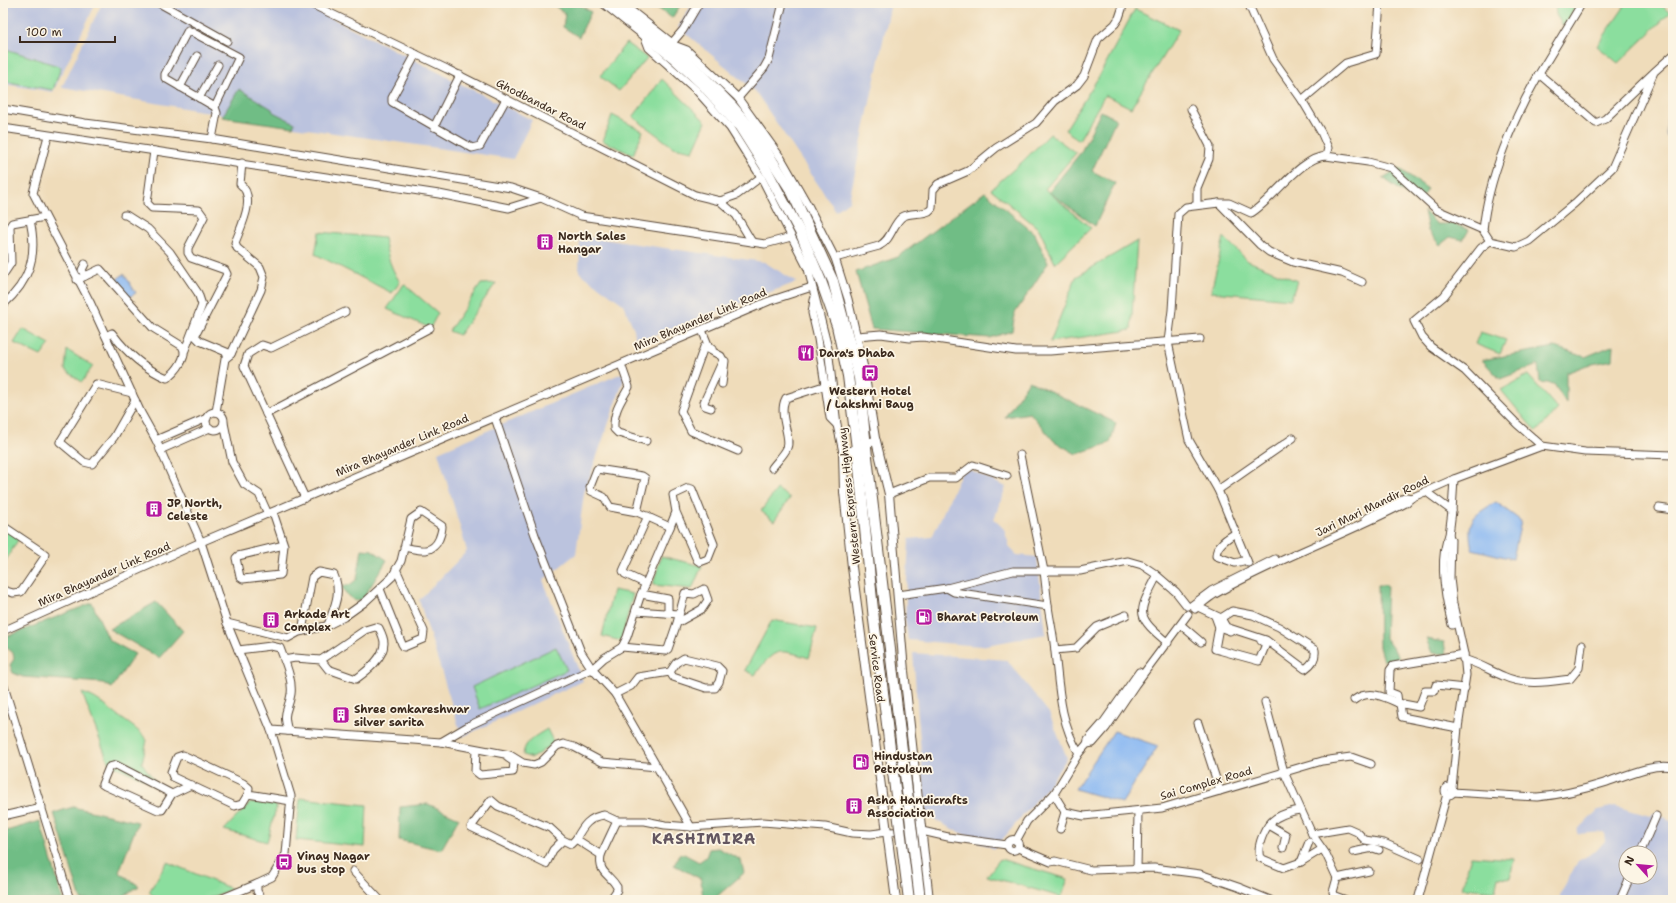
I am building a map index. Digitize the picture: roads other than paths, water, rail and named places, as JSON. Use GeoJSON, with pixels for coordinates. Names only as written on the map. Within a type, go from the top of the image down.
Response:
{"type":"FeatureCollection","features":[{"type":"Feature","properties":{"kind":"highway","name":"Western Express Highway"},"geometry":{"type":"LineString","coordinates":[[605,3],[625,13],[670,44],[732,106],[756,134],[792,192],[833,281],[859,378],[871,442],[861,454],[874,620],[909,900]]}},
{"type":"Feature","properties":{"kind":"highway","name":"Western Express Highway"},"geometry":{"type":"LineString","coordinates":[[619,3],[625,13],[643,33],[674,58],[703,85],[740,127],[764,165],[802,234],[837,326],[848,376],[861,454],[920,900]]}},
{"type":"Feature","properties":{"kind":"main road"},"geometry":{"type":"LineString","coordinates":[[871,442],[889,494],[929,900]]}},
{"type":"Feature","properties":{"kind":"main road"},"geometry":{"type":"LineString","coordinates":[[843,452],[861,454]]}},
{"type":"Feature","properties":{"kind":"main road","name":"Service Road"},"geometry":{"type":"LineString","coordinates":[[843,452],[844,492],[852,567],[896,900]]}},
{"type":"Feature","properties":{"kind":"street"},"geometry":{"type":"LineString","coordinates":[[159,3],[226,41]]}},
{"type":"Feature","properties":{"kind":"street","name":"Ghodbandar Road"},"geometry":{"type":"LineString","coordinates":[[309,3],[460,75],[695,195],[720,201]]}},
{"type":"Feature","properties":{"kind":"street"},"geometry":{"type":"LineString","coordinates":[[699,3],[682,30],[670,44],[687,50],[738,98],[781,158],[809,207],[835,258],[858,336],[870,397],[871,442]]}},
{"type":"Feature","properties":{"kind":"street"},"geometry":{"type":"LineString","coordinates":[[738,98],[764,68],[769,59],[783,3]]}},
{"type":"Feature","properties":{"kind":"street"},"geometry":{"type":"LineString","coordinates":[[835,258],[885,243],[901,218],[908,214],[929,211],[932,208],[933,190],[938,184],[968,171],[996,148],[1036,123],[1055,101],[1077,85],[1084,76],[1098,39],[1115,24],[1119,18],[1124,3]]}},
{"type":"Feature","properties":{"kind":"street"},"geometry":{"type":"LineString","coordinates":[[1302,100],[1346,63],[1376,54],[1380,3]]}},
{"type":"Feature","properties":{"kind":"street"},"geometry":{"type":"LineString","coordinates":[[1483,230],[1488,196],[1517,115],[1539,74],[1582,3]]}},
{"type":"Feature","properties":{"kind":"street"},"geometry":{"type":"LineString","coordinates":[[1252,5],[1255,22],[1273,59],[1302,100],[1321,132],[1328,148],[1326,156]]}},
{"type":"Feature","properties":{"kind":"street"},"geometry":{"type":"LineString","coordinates":[[212,139],[217,113],[215,107],[165,78],[165,74],[186,32],[190,30],[240,57],[215,107]]}},
{"type":"Feature","properties":{"kind":"street"},"geometry":{"type":"LineString","coordinates":[[643,33],[649,48],[696,90],[730,128],[761,177],[808,269],[828,348],[829,384],[843,452]]}},
{"type":"Feature","properties":{"kind":"street"},"geometry":{"type":"LineString","coordinates":[[416,54],[392,98],[392,102],[472,148],[480,146],[506,99]]}},
{"type":"Feature","properties":{"kind":"street"},"geometry":{"type":"LineString","coordinates":[[180,87],[197,56]]}},
{"type":"Feature","properties":{"kind":"street"},"geometry":{"type":"LineString","coordinates":[[1539,74],[1596,123],[1605,120],[1654,72],[1673,56]]}},
{"type":"Feature","properties":{"kind":"street"},"geometry":{"type":"LineString","coordinates":[[199,98],[218,65]]}},
{"type":"Feature","properties":{"kind":"street"},"geometry":{"type":"LineString","coordinates":[[1252,573],[1218,490],[1189,440],[1168,342],[1172,310],[1178,214],[1186,207],[1219,203],[1229,203],[1251,213],[1307,164],[1320,156],[1326,156],[1368,162],[1391,168],[1437,210],[1483,230],[1490,241],[1516,247],[1529,241],[1604,176],[1617,158],[1654,72]]}},
{"type":"Feature","properties":{"kind":"street"},"geometry":{"type":"LineString","coordinates":[[434,127],[460,75]]}},
{"type":"Feature","properties":{"kind":"street"},"geometry":{"type":"LineString","coordinates":[[3,109],[85,123],[212,139],[511,188],[542,198],[581,216],[765,244],[791,237]]}},
{"type":"Feature","properties":{"kind":"street"},"geometry":{"type":"LineString","coordinates":[[1191,109],[1210,146],[1209,159],[1197,188],[1197,205]]}},
{"type":"Feature","properties":{"kind":"street"},"geometry":{"type":"LineString","coordinates":[[3,128],[439,194],[509,208],[542,198]]}},
{"type":"Feature","properties":{"kind":"street"},"geometry":{"type":"LineString","coordinates":[[48,136],[33,193],[106,336],[135,400],[156,440],[201,542],[227,623],[271,730],[291,796],[286,854],[272,877],[218,900]]}},
{"type":"Feature","properties":{"kind":"street"},"geometry":{"type":"LineString","coordinates":[[154,151],[147,203],[148,207],[199,210],[204,217],[188,248],[188,253],[192,258],[225,270],[227,274],[196,336],[200,341],[231,354]]}},
{"type":"Feature","properties":{"kind":"street"},"geometry":{"type":"LineString","coordinates":[[216,412],[225,359],[231,354],[261,290],[264,277],[260,267],[237,248],[235,243],[249,199],[245,187],[240,184],[242,163]]}},
{"type":"Feature","properties":{"kind":"street"},"geometry":{"type":"LineString","coordinates":[[752,242],[736,215],[720,201],[737,195],[761,177]]}},
{"type":"Feature","properties":{"kind":"street"},"geometry":{"type":"LineString","coordinates":[[1219,203],[1260,245],[1269,252],[1293,262],[1342,273],[1362,282]]}},
{"type":"Feature","properties":{"kind":"street"},"geometry":{"type":"LineString","coordinates":[[106,336],[112,333],[122,346],[140,362],[167,378],[184,357],[185,350],[202,305],[198,293],[170,252],[148,229],[126,215],[124,216]]}},
{"type":"Feature","properties":{"kind":"street"},"geometry":{"type":"LineString","coordinates":[[3,275],[11,263],[10,226],[12,223],[45,217]]}},
{"type":"Feature","properties":{"kind":"street"},"geometry":{"type":"LineString","coordinates":[[3,305],[18,289],[28,274],[32,263],[33,243],[30,220]]}},
{"type":"Feature","properties":{"kind":"street"},"geometry":{"type":"LineString","coordinates":[[1490,241],[1481,248],[1444,296],[1414,321],[1422,337],[1431,346],[1465,371],[1517,424],[1542,446],[1585,452],[1673,455]]}},
{"type":"Feature","properties":{"kind":"street"},"geometry":{"type":"LineString","coordinates":[[85,264],[82,270],[85,276]]}},
{"type":"Feature","properties":{"kind":"street"},"geometry":{"type":"LineString","coordinates":[[78,280],[100,269],[153,328],[182,346],[185,350]]}},
{"type":"Feature","properties":{"kind":"street","name":"Mira Bhayander Link Road"},"geometry":{"type":"LineString","coordinates":[[3,631],[201,542],[769,301],[812,287]]}},
{"type":"Feature","properties":{"kind":"street"},"geometry":{"type":"LineString","coordinates":[[305,498],[244,366],[248,354],[262,345],[271,348],[344,312]]}},
{"type":"Feature","properties":{"kind":"street"},"geometry":{"type":"LineString","coordinates":[[266,414],[430,328]]}},
{"type":"Feature","properties":{"kind":"street"},"geometry":{"type":"LineString","coordinates":[[700,330],[704,347],[680,411],[691,431],[738,451]]}},
{"type":"Feature","properties":{"kind":"street"},"geometry":{"type":"LineString","coordinates":[[700,330],[708,347],[724,357],[722,384]]}},
{"type":"Feature","properties":{"kind":"street"},"geometry":{"type":"LineString","coordinates":[[858,336],[881,334],[910,338],[923,337],[1016,351],[1050,351],[1200,339]]}},
{"type":"Feature","properties":{"kind":"street"},"geometry":{"type":"LineString","coordinates":[[704,347],[721,356],[723,360],[704,402],[705,406],[711,408]]}},
{"type":"Feature","properties":{"kind":"street"},"geometry":{"type":"LineString","coordinates":[[621,364],[629,388],[616,410],[613,420],[614,429],[618,433],[646,441]]}},
{"type":"Feature","properties":{"kind":"street"},"geometry":{"type":"LineString","coordinates":[[132,393],[96,384],[60,442],[84,462],[92,464],[114,437],[135,400]]}},
{"type":"Feature","properties":{"kind":"street"},"geometry":{"type":"LineString","coordinates":[[772,468],[787,448],[788,440],[783,407],[786,398],[829,384]]}},
{"type":"Feature","properties":{"kind":"street"},"geometry":{"type":"LineString","coordinates":[[156,440],[207,418],[211,413],[216,412],[224,417],[232,462],[244,484],[259,494],[271,513],[284,545],[280,575],[243,579],[240,577],[236,558],[238,556],[284,545]]}},
{"type":"Feature","properties":{"kind":"street"},"geometry":{"type":"LineString","coordinates":[[207,418],[207,424],[210,428]]}},
{"type":"Feature","properties":{"kind":"street"},"geometry":{"type":"LineString","coordinates":[[495,418],[535,535],[581,652],[592,669],[615,694],[691,827]]}},
{"type":"Feature","properties":{"kind":"street"},"geometry":{"type":"LineString","coordinates":[[160,450],[210,428],[218,429],[224,423]]}},
{"type":"Feature","properties":{"kind":"street"},"geometry":{"type":"LineString","coordinates":[[1218,490],[1293,438]]}},
{"type":"Feature","properties":{"kind":"street","name":"Jari Mari Mandir Road"},"geometry":{"type":"LineString","coordinates":[[1017,844],[1028,821],[1054,794],[1079,753],[1087,744],[1093,743],[1106,728],[1133,683],[1166,641],[1181,625],[1191,609],[1252,573],[1406,503],[1411,498],[1425,491],[1542,446]]}},
{"type":"Feature","properties":{"kind":"street"},"geometry":{"type":"LineString","coordinates":[[1020,455],[1044,570],[1058,684],[1071,739],[1079,753]]}},
{"type":"Feature","properties":{"kind":"street"},"geometry":{"type":"LineString","coordinates":[[889,494],[929,478],[956,478],[972,465],[1007,476]]}},
{"type":"Feature","properties":{"kind":"street"},"geometry":{"type":"LineString","coordinates":[[637,512],[645,478],[642,476],[597,469],[590,487],[591,491],[604,497],[610,507],[637,512],[670,527]]}},
{"type":"Feature","properties":{"kind":"street"},"geometry":{"type":"LineString","coordinates":[[1418,900],[1450,790],[1456,727],[1463,688],[1463,657],[1450,604],[1447,578],[1451,540],[1449,535],[1454,479]]}},
{"type":"Feature","properties":{"kind":"street"},"geometry":{"type":"LineString","coordinates":[[622,647],[676,512],[673,495],[688,488],[692,489],[714,544],[708,559],[700,562],[697,560],[676,512]]}},
{"type":"Feature","properties":{"kind":"street"},"geometry":{"type":"LineString","coordinates":[[1425,491],[1452,511]]}},
{"type":"Feature","properties":{"kind":"street"},"geometry":{"type":"LineString","coordinates":[[1659,508],[1673,510]]}},
{"type":"Feature","properties":{"kind":"street"},"geometry":{"type":"LineString","coordinates":[[227,623],[288,638],[302,632],[328,625],[360,606],[392,577],[401,561],[404,547],[411,519],[415,515],[421,512],[442,526],[442,531],[437,543],[431,549],[424,551],[404,547]]}},
{"type":"Feature","properties":{"kind":"street"},"geometry":{"type":"LineString","coordinates":[[646,584],[625,574],[623,571],[648,516]]}},
{"type":"Feature","properties":{"kind":"street"},"geometry":{"type":"LineString","coordinates":[[3,526],[45,554],[44,558],[21,592],[13,593],[3,590]]}},
{"type":"Feature","properties":{"kind":"street"},"geometry":{"type":"LineString","coordinates":[[1236,533],[1219,546],[1216,556],[1235,563],[1247,561]]}},
{"type":"Feature","properties":{"kind":"street"},"geometry":{"type":"LineString","coordinates":[[898,595],[947,588],[1013,571],[1080,571],[1128,561],[1142,565],[1157,576],[1176,592],[1191,609],[1218,617],[1226,626],[1266,640],[1305,669],[1311,665],[1316,657],[1315,650],[1300,640],[1253,615],[1232,611],[1218,617]]}},
{"type":"Feature","properties":{"kind":"street"},"geometry":{"type":"LineString","coordinates":[[380,589],[404,647],[423,639],[424,630],[396,569]]}},
{"type":"Feature","properties":{"kind":"street"},"geometry":{"type":"LineString","coordinates":[[302,632],[312,577],[319,572],[334,575],[338,583],[339,594],[328,625]]}},
{"type":"Feature","properties":{"kind":"street"},"geometry":{"type":"LineString","coordinates":[[1157,576],[1142,604],[1141,613],[1149,626],[1166,641],[1191,609]]}},
{"type":"Feature","properties":{"kind":"street"},"geometry":{"type":"LineString","coordinates":[[947,588],[954,592],[1048,606]]}},
{"type":"Feature","properties":{"kind":"street"},"geometry":{"type":"LineString","coordinates":[[442,742],[470,725],[592,669],[604,658],[622,647],[665,651],[670,646],[685,593],[694,594],[703,589],[706,590],[708,600],[702,609],[677,623]]}},
{"type":"Feature","properties":{"kind":"street"},"geometry":{"type":"LineString","coordinates":[[642,594],[668,599],[668,613]]}},
{"type":"Feature","properties":{"kind":"street"},"geometry":{"type":"LineString","coordinates":[[636,611],[679,614]]}},
{"type":"Feature","properties":{"kind":"street"},"geometry":{"type":"LineString","coordinates":[[1055,650],[1076,648],[1097,627],[1126,615]]}},
{"type":"Feature","properties":{"kind":"street"},"geometry":{"type":"LineString","coordinates":[[1218,617],[1215,649],[1259,661],[1266,644],[1258,639],[1218,627]]}},
{"type":"Feature","properties":{"kind":"street"},"geometry":{"type":"LineString","coordinates":[[1181,625],[1201,642]]}},
{"type":"Feature","properties":{"kind":"street"},"geometry":{"type":"LineString","coordinates":[[284,660],[295,658],[321,660],[365,630],[375,627],[379,628],[384,642],[381,654],[368,670],[356,679],[328,669],[321,660]]}},
{"type":"Feature","properties":{"kind":"street"},"geometry":{"type":"LineString","coordinates":[[1463,688],[1436,685],[1434,691],[1425,691],[1419,707],[1398,702],[1397,695],[1389,692],[1390,670],[1393,666],[1463,657],[1504,677],[1527,682],[1538,683],[1570,679],[1579,668],[1582,645]]}},
{"type":"Feature","properties":{"kind":"street"},"geometry":{"type":"LineString","coordinates":[[238,650],[271,646],[280,648],[291,681],[291,695],[284,719],[288,731]]}},
{"type":"Feature","properties":{"kind":"street"},"geometry":{"type":"LineString","coordinates":[[615,694],[631,686],[638,678],[670,672],[676,663],[684,658],[716,666],[722,671],[715,688],[706,688],[673,677],[670,672]]}},
{"type":"Feature","properties":{"kind":"street"},"geometry":{"type":"LineString","coordinates":[[3,682],[70,900]]}},
{"type":"Feature","properties":{"kind":"street"},"geometry":{"type":"LineString","coordinates":[[1354,700],[1360,695],[1384,696],[1400,704],[1402,717],[1456,727]]}},
{"type":"Feature","properties":{"kind":"street"},"geometry":{"type":"LineString","coordinates":[[1265,702],[1284,772],[1300,810],[1337,878],[1333,892],[1335,896],[1346,900]]}},
{"type":"Feature","properties":{"kind":"street"},"geometry":{"type":"LineString","coordinates":[[1198,724],[1220,791]]}},
{"type":"Feature","properties":{"kind":"street"},"geometry":{"type":"LineString","coordinates":[[271,730],[442,742],[476,753],[510,755],[523,763],[534,765],[541,762],[556,746],[563,744],[574,747],[602,762],[657,768]]}},
{"type":"Feature","properties":{"kind":"street"},"geometry":{"type":"LineString","coordinates":[[476,753],[475,771],[480,774],[513,772],[514,762],[512,760],[505,756],[492,754]]}},
{"type":"Feature","properties":{"kind":"street"},"geometry":{"type":"LineString","coordinates":[[183,754],[248,785],[248,794],[242,804],[235,806],[191,785],[172,775],[177,757],[183,754]]}},
{"type":"Feature","properties":{"kind":"street","name":"Sai Complex Road"},"geometry":{"type":"LineString","coordinates":[[1065,812],[1093,816],[1162,808],[1322,761],[1351,757],[1371,764]]}},
{"type":"Feature","properties":{"kind":"street"},"geometry":{"type":"LineString","coordinates":[[172,794],[116,765],[109,767],[102,780],[102,784],[105,786],[158,810],[162,810],[165,807],[172,794],[191,785]]}},
{"type":"Feature","properties":{"kind":"street"},"geometry":{"type":"LineString","coordinates":[[1450,790],[1537,797],[1551,796],[1602,784],[1654,767],[1673,767]]}},
{"type":"Feature","properties":{"kind":"street"},"geometry":{"type":"LineString","coordinates":[[248,794],[291,801]]}},
{"type":"Feature","properties":{"kind":"street"},"geometry":{"type":"LineString","coordinates":[[1054,794],[1065,812],[1060,829]]}},
{"type":"Feature","properties":{"kind":"street"},"geometry":{"type":"LineString","coordinates":[[563,840],[553,850],[546,864],[471,827],[491,800],[498,806],[550,828],[563,840],[571,844],[576,839],[585,824],[596,816],[604,814],[617,821],[645,821],[665,825],[691,827],[763,822],[826,827],[852,833],[871,834],[922,831],[948,837],[1007,845],[1012,851],[1017,844],[1051,862],[1055,861],[1092,870],[1114,871],[1154,868],[1200,874],[1270,900]]}},
{"type":"Feature","properties":{"kind":"street"},"geometry":{"type":"LineString","coordinates":[[3,816],[42,807]]}},
{"type":"Feature","properties":{"kind":"street"},"geometry":{"type":"LineString","coordinates":[[1137,869],[1138,810]]}},
{"type":"Feature","properties":{"kind":"street"},"geometry":{"type":"LineString","coordinates":[[1300,810],[1275,818],[1269,825],[1260,842],[1260,858],[1284,868],[1301,862],[1322,849]]}},
{"type":"Feature","properties":{"kind":"street"},"geometry":{"type":"LineString","coordinates":[[1643,845],[1656,816]]}},
{"type":"Feature","properties":{"kind":"street"},"geometry":{"type":"LineString","coordinates":[[610,900],[617,890],[617,887],[601,869],[600,863],[601,855],[617,821]]}},
{"type":"Feature","properties":{"kind":"street"},"geometry":{"type":"LineString","coordinates":[[1269,825],[1286,835],[1283,848]]}},
{"type":"Feature","properties":{"kind":"street"},"geometry":{"type":"LineString","coordinates":[[1312,834],[1348,828],[1357,832],[1365,840],[1377,841],[1420,860]]}},
{"type":"Feature","properties":{"kind":"street"},"geometry":{"type":"LineString","coordinates":[[576,839],[601,855]]}},
{"type":"Feature","properties":{"kind":"street"},"geometry":{"type":"LineString","coordinates":[[1353,852],[1373,848],[1380,853],[1377,841]]}},
{"type":"Feature","properties":{"kind":"street"},"geometry":{"type":"LineString","coordinates":[[1301,862],[1309,842]]}},
{"type":"Feature","properties":{"kind":"street"},"geometry":{"type":"LineString","coordinates":[[353,871],[380,900]]}},
{"type":"Feature","properties":{"kind":"street"},"geometry":{"type":"LineString","coordinates":[[1337,878],[1369,871]]}},
{"type":"Feature","properties":{"kind":"street"},"geometry":{"type":"LineString","coordinates":[[257,884],[257,891],[262,900]]}},
{"type":"Feature","properties":{"kind":"street"},"geometry":{"type":"LineString","coordinates":[[1620,900],[1627,885]]}},
{"type":"Feature","properties":{"kind":"water"},"geometry":{"type":"Polygon","coordinates":[[[1673,103],[1673,135],[1671,137],[1666,136],[1667,118],[1673,103]]]}},
{"type":"Feature","properties":{"kind":"water"},"geometry":{"type":"Polygon","coordinates":[[[124,274],[136,293],[129,297],[117,279],[124,274]]]}},
{"type":"Feature","properties":{"kind":"water"},"geometry":{"type":"Polygon","coordinates":[[[1496,502],[1521,521],[1513,559],[1472,549],[1470,531],[1473,520],[1481,511],[1496,502]]]}},
{"type":"Feature","properties":{"kind":"water"},"geometry":{"type":"Polygon","coordinates":[[[1114,731],[1158,746],[1122,803],[1075,789],[1114,731]]]}},
{"type":"Feature","properties":{"kind":"place","name":"North Sales Hangar"},"geometry":{"type":"Point","coordinates":[545,242]}},
{"type":"Feature","properties":{"kind":"place","name":"Dara's Dhaba"},"geometry":{"type":"Point","coordinates":[806,353]}},
{"type":"Feature","properties":{"kind":"place","name":"Western Hotel / Lakshmi Baug"},"geometry":{"type":"Point","coordinates":[870,373]}},
{"type":"Feature","properties":{"kind":"place","name":"JP North, Celeste"},"geometry":{"type":"Point","coordinates":[154,509]}},
{"type":"Feature","properties":{"kind":"place","name":"Bharat Petroleum"},"geometry":{"type":"Point","coordinates":[924,617]}},
{"type":"Feature","properties":{"kind":"place","name":"Arkade Art Complex"},"geometry":{"type":"Point","coordinates":[271,620]}},
{"type":"Feature","properties":{"kind":"place","name":"Shree omkareshwar silver sarita"},"geometry":{"type":"Point","coordinates":[341,715]}},
{"type":"Feature","properties":{"kind":"place","name":"Hindustan Petroleum"},"geometry":{"type":"Point","coordinates":[861,762]}},
{"type":"Feature","properties":{"kind":"place","name":"Asha Handicrafts Association"},"geometry":{"type":"Point","coordinates":[854,806]}},
{"type":"Feature","properties":{"kind":"place","name":"Vinay Nagar bus stop"},"geometry":{"type":"Point","coordinates":[284,862]}},
{"type":"Feature","properties":{"kind":"district","name":"KASHIMIRA"},"geometry":{"type":"Point","coordinates":[704,839]}}]}
